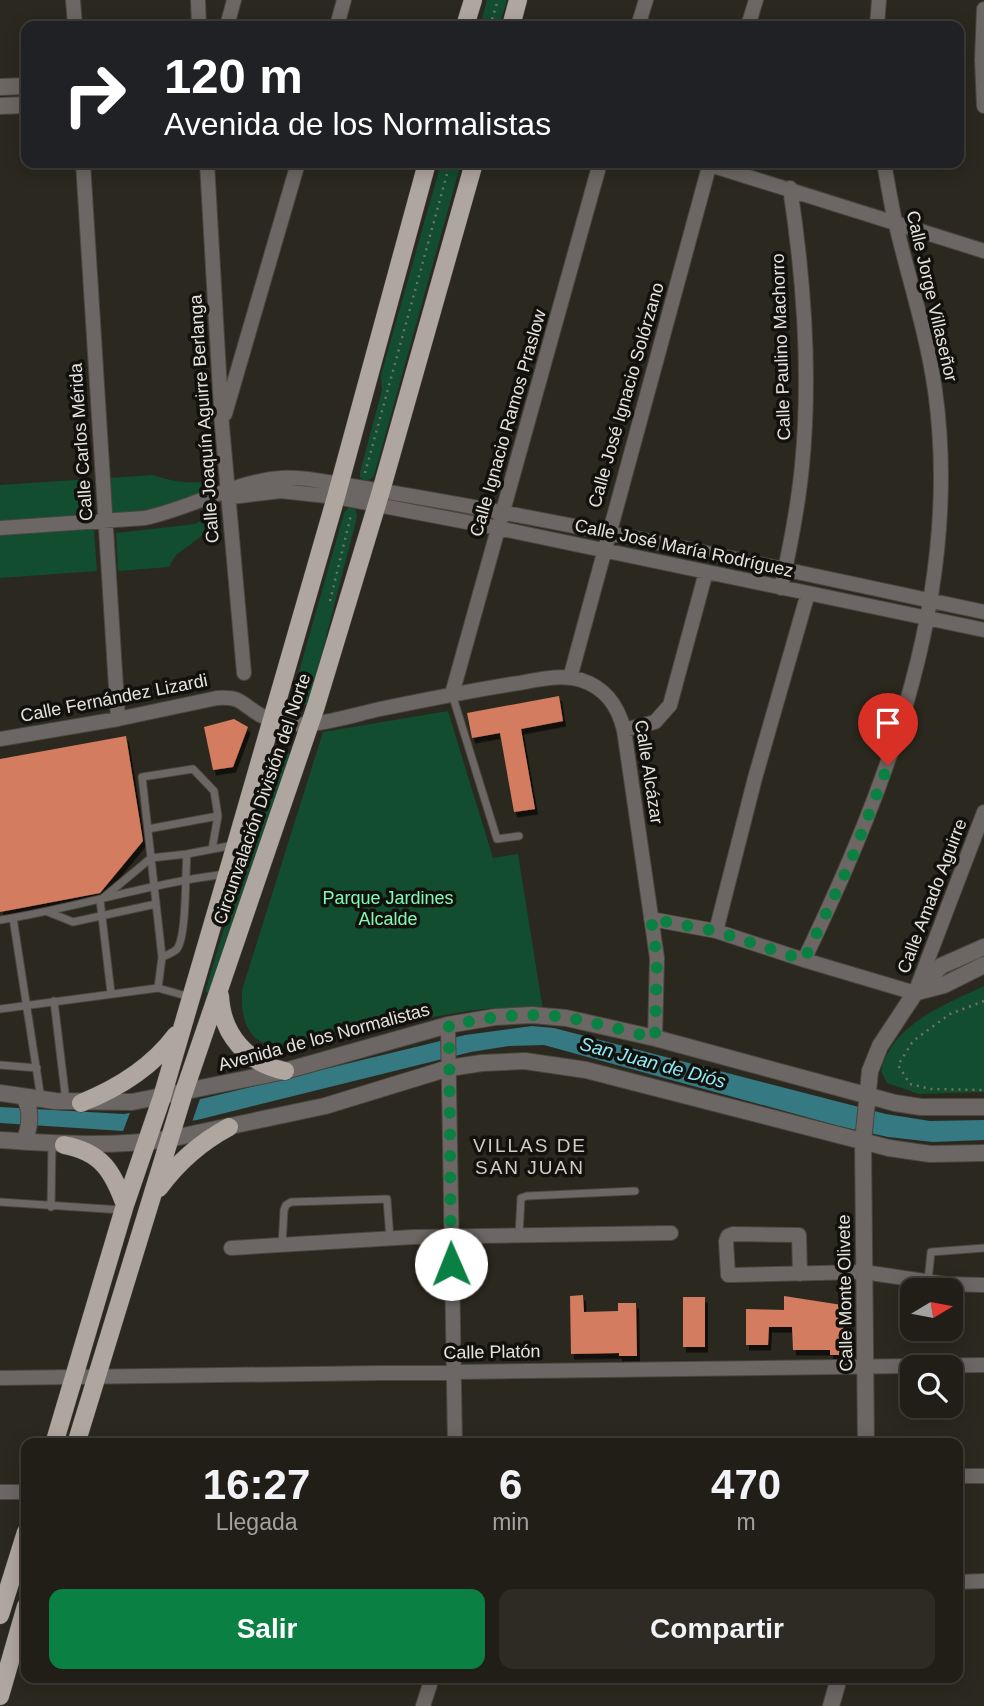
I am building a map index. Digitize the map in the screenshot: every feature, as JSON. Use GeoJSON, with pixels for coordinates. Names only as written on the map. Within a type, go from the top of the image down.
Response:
{"type":"FeatureCollection","features":[{"type":"Feature","properties":{"kind":"main road"},"geometry":{"type":"LineString","coordinates":[[467,21],[473,0]]}},
{"type":"Feature","properties":{"kind":"main road"},"geometry":{"type":"LineString","coordinates":[[512,21],[518,0]]}},
{"type":"Feature","properties":{"kind":"main road","name":"Circunvalación División del Norte"},"geometry":{"type":"LineString","coordinates":[[56,1438],[125,1208],[161,1099],[236,844],[426,168]]}},
{"type":"Feature","properties":{"kind":"main road","name":"Circunvalación División del Norte"},"geometry":{"type":"LineString","coordinates":[[78,1438],[184,1094],[310,724],[473,168]]}},
{"type":"Feature","properties":{"kind":"main road"},"geometry":{"type":"LineString","coordinates":[[220,987],[223,1018],[239,1046],[265,1065],[285,1070]]}},
{"type":"Feature","properties":{"kind":"main road"},"geometry":{"type":"LineString","coordinates":[[74,1102],[117,1087],[134,1076],[161,1053],[183,1026]]}},
{"type":"Feature","properties":{"kind":"main road"},"geometry":{"type":"LineString","coordinates":[[149,1206],[164,1182],[183,1160],[205,1141],[229,1127]]}},
{"type":"Feature","properties":{"kind":"main road"},"geometry":{"type":"LineString","coordinates":[[58,1144],[85,1150],[103,1163],[116,1180],[125,1208]]}},
{"type":"Feature","properties":{"kind":"main road"},"geometry":{"type":"LineString","coordinates":[[0,1615],[3,1597],[21,1546]]}},
{"type":"Feature","properties":{"kind":"main road"},"geometry":{"type":"LineString","coordinates":[[0,1696],[21,1623]]}},
{"type":"Feature","properties":{"kind":"street"},"geometry":{"type":"LineString","coordinates":[[74,0],[75,21]]}},
{"type":"Feature","properties":{"kind":"street"},"geometry":{"type":"LineString","coordinates":[[198,0],[199,21]]}},
{"type":"Feature","properties":{"kind":"street"},"geometry":{"type":"LineString","coordinates":[[228,21],[234,0]]}},
{"type":"Feature","properties":{"kind":"street"},"geometry":{"type":"LineString","coordinates":[[338,21],[344,0]]}},
{"type":"Feature","properties":{"kind":"street"},"geometry":{"type":"LineString","coordinates":[[640,21],[646,0]]}},
{"type":"Feature","properties":{"kind":"street"},"geometry":{"type":"LineString","coordinates":[[750,21],[756,0]]}},
{"type":"Feature","properties":{"kind":"street"},"geometry":{"type":"LineString","coordinates":[[877,21],[878,0]]}},
{"type":"Feature","properties":{"kind":"street"},"geometry":{"type":"LineString","coordinates":[[984,9],[984,106]]}},
{"type":"Feature","properties":{"kind":"street"},"geometry":{"type":"LineString","coordinates":[[0,87],[21,86]]}},
{"type":"Feature","properties":{"kind":"street"},"geometry":{"type":"LineString","coordinates":[[0,106],[21,105]]}},
{"type":"Feature","properties":{"kind":"street","name":"Calle Carlos Mérida"},"geometry":{"type":"LineString","coordinates":[[83,168],[118,719]]}},
{"type":"Feature","properties":{"kind":"street","name":"Calle Joaquín Aguirre Berlanga"},"geometry":{"type":"LineString","coordinates":[[207,168],[227,495],[244,673]]}},
{"type":"Feature","properties":{"kind":"street"},"geometry":{"type":"LineString","coordinates":[[222,425],[297,168]]}},
{"type":"Feature","properties":{"kind":"street","name":"Calle Ignacio Ramos Praslow"},"geometry":{"type":"LineString","coordinates":[[452,694],[599,168]]}},
{"type":"Feature","properties":{"kind":"street","name":"Calle José Ignacio Solórzano"},"geometry":{"type":"LineString","coordinates":[[570,678],[707,168]]}},
{"type":"Feature","properties":{"kind":"street"},"geometry":{"type":"LineString","coordinates":[[724,168],[984,250]]}},
{"type":"Feature","properties":{"kind":"street","name":"Calle Jorge Villaseñor"},"geometry":{"type":"LineString","coordinates":[[804,960],[850,863],[888,765],[910,692],[930,600],[940,509],[938,418],[928,351],[895,223],[885,168]]}},
{"type":"Feature","properties":{"kind":"street","name":"Calle Paulino Machorro"},"geometry":{"type":"LineString","coordinates":[[781,588],[801,479],[806,423],[801,275],[790,188]]}},
{"type":"Feature","properties":{"kind":"street"},"geometry":{"type":"LineString","coordinates":[[0,528],[145,518],[227,495],[337,490],[378,498]]}},
{"type":"Feature","properties":{"kind":"street","name":"Calle José María Rodríguez"},"geometry":{"type":"LineString","coordinates":[[378,498],[503,511],[984,611]]}},
{"type":"Feature","properties":{"kind":"street","name":"Calle José María Rodríguez"},"geometry":{"type":"LineString","coordinates":[[378,498],[498,528],[984,631]]}},
{"type":"Feature","properties":{"kind":"street"},"geometry":{"type":"LineString","coordinates":[[624,730],[655,722],[670,705],[706,572]]}},
{"type":"Feature","properties":{"kind":"street"},"geometry":{"type":"LineString","coordinates":[[716,931],[755,778],[808,593]]}},
{"type":"Feature","properties":{"kind":"street","name":"Calle Alcázar"},"geometry":{"type":"LineString","coordinates":[[271,720],[310,724],[452,694],[559,677],[591,684],[610,697],[621,717],[624,730],[657,958],[655,1038]]}},
{"type":"Feature","properties":{"kind":"street","name":"Calle Fernández Lizardi"},"geometry":{"type":"LineString","coordinates":[[0,739],[226,697],[243,701],[271,720]]}},
{"type":"Feature","properties":{"kind":"street","name":"Calle Amado Aguirre"},"geometry":{"type":"LineString","coordinates":[[915,993],[984,812]]}},
{"type":"Feature","properties":{"kind":"street"},"geometry":{"type":"LineString","coordinates":[[651,919],[716,931],[915,993],[944,985],[984,965]]}},
{"type":"Feature","properties":{"kind":"street","name":"Calle Monte Olivete"},"geometry":{"type":"LineString","coordinates":[[866,1438],[863,1139],[870,1071],[880,1046],[915,993],[942,966],[984,947]]}},
{"type":"Feature","properties":{"kind":"street","name":"Avenida de los Normalistas"},"geometry":{"type":"LineString","coordinates":[[0,1093],[31,1100],[74,1102],[161,1099],[495,1017],[532,1015],[566,1018],[655,1038],[866,1099],[921,1107],[984,1107]]}},
{"type":"Feature","properties":{"kind":"street"},"geometry":{"type":"LineString","coordinates":[[448,1028],[455,1438]]}},
{"type":"Feature","properties":{"kind":"street"},"geometry":{"type":"LineString","coordinates":[[0,1140],[26,1138],[58,1144],[147,1140],[229,1127],[325,1106],[449,1065],[525,1061],[586,1070],[930,1154],[984,1153]]}},
{"type":"Feature","properties":{"kind":"street"},"geometry":{"type":"LineString","coordinates":[[26,1138],[31,1100]]}},
{"type":"Feature","properties":{"kind":"street"},"geometry":{"type":"LineString","coordinates":[[231,1248],[390,1239],[671,1233]]}},
{"type":"Feature","properties":{"kind":"street"},"geometry":{"type":"LineString","coordinates":[[800,1274],[799,1235],[728,1236],[728,1275],[800,1274],[864,1272],[907,1278]]}},
{"type":"Feature","properties":{"kind":"street"},"geometry":{"type":"LineString","coordinates":[[963,1284],[984,1285]]}},
{"type":"Feature","properties":{"kind":"street","name":"Calle Platón"},"geometry":{"type":"LineString","coordinates":[[0,1378],[984,1365]]}},
{"type":"Feature","properties":{"kind":"street"},"geometry":{"type":"LineString","coordinates":[[963,1476],[984,1476]]}},
{"type":"Feature","properties":{"kind":"street"},"geometry":{"type":"LineString","coordinates":[[0,1492],[21,1492]]}},
{"type":"Feature","properties":{"kind":"street"},"geometry":{"type":"LineString","coordinates":[[963,1582],[984,1581]]}},
{"type":"Feature","properties":{"kind":"street"},"geometry":{"type":"LineString","coordinates":[[423,1706],[430,1683]]}},
{"type":"Feature","properties":{"kind":"street"},"geometry":{"type":"LineString","coordinates":[[831,1706],[838,1683]]}},
{"type":"Feature","properties":{"kind":"lane"},"geometry":{"type":"LineString","coordinates":[[452,694],[497,839],[519,836]]}},
{"type":"Feature","properties":{"kind":"lane"},"geometry":{"type":"LineString","coordinates":[[158,988],[162,957],[142,777],[193,769],[214,791],[218,816],[212,849]]}},
{"type":"Feature","properties":{"kind":"lane"},"geometry":{"type":"LineString","coordinates":[[148,829],[218,816]]}},
{"type":"Feature","properties":{"kind":"lane"},"geometry":{"type":"LineString","coordinates":[[100,900],[151,858],[236,844]]}},
{"type":"Feature","properties":{"kind":"lane"},"geometry":{"type":"LineString","coordinates":[[162,957],[176,950],[179,944],[183,924],[187,854]]}},
{"type":"Feature","properties":{"kind":"lane"},"geometry":{"type":"LineString","coordinates":[[0,920],[184,880],[227,874]]}},
{"type":"Feature","properties":{"kind":"lane"},"geometry":{"type":"LineString","coordinates":[[100,900],[111,993]]}},
{"type":"Feature","properties":{"kind":"lane"},"geometry":{"type":"LineString","coordinates":[[46,911],[73,922],[156,904]]}},
{"type":"Feature","properties":{"kind":"lane"},"geometry":{"type":"LineString","coordinates":[[13,918],[37,1068],[31,1100]]}},
{"type":"Feature","properties":{"kind":"lane"},"geometry":{"type":"LineString","coordinates":[[0,1009],[158,988],[191,997]]}},
{"type":"Feature","properties":{"kind":"lane"},"geometry":{"type":"LineString","coordinates":[[54,1001],[74,1102]]}},
{"type":"Feature","properties":{"kind":"lane"},"geometry":{"type":"LineString","coordinates":[[0,1065],[37,1068]]}},
{"type":"Feature","properties":{"kind":"lane"},"geometry":{"type":"LineString","coordinates":[[51,1207],[58,1144]]}},
{"type":"Feature","properties":{"kind":"lane"},"geometry":{"type":"LineString","coordinates":[[519,1235],[519,1204],[522,1198],[527,1196],[635,1191]]}},
{"type":"Feature","properties":{"kind":"lane"},"geometry":{"type":"LineString","coordinates":[[282,1244],[284,1209],[291,1202],[387,1199],[390,1239]]}},
{"type":"Feature","properties":{"kind":"lane"},"geometry":{"type":"LineString","coordinates":[[0,1202],[51,1207],[125,1208]]}},
{"type":"Feature","properties":{"kind":"lane"},"geometry":{"type":"LineString","coordinates":[[928,1278],[931,1252],[984,1248]]}},
{"type":"Feature","properties":{"kind":"path"},"geometry":{"type":"LineString","coordinates":[[492,21],[498,0]]}},
{"type":"Feature","properties":{"kind":"path"},"geometry":{"type":"LineString","coordinates":[[365,473],[449,168]]}},
{"type":"Feature","properties":{"kind":"path"},"geometry":{"type":"LineString","coordinates":[[984,1001],[950,1014],[912,1041],[898,1065],[910,1084],[931,1089],[984,1090]]}},
{"type":"Feature","properties":{"kind":"green space"},"geometry":{"type":"Polygon","coordinates":[[[487,0],[507,0],[501,21],[481,21],[487,0]]]}},
{"type":"Feature","properties":{"kind":"green space"},"geometry":{"type":"Polygon","coordinates":[[[440,168],[460,168],[374,476],[365,481],[360,477],[360,472],[382,390],[381,375],[440,168]]]}},
{"type":"Feature","properties":{"kind":"green space"},"geometry":{"type":"Polygon","coordinates":[[[153,475],[184,482],[216,480],[214,486],[166,510],[110,514],[108,478],[153,475]]]}},
{"type":"Feature","properties":{"kind":"green space"},"geometry":{"type":"Polygon","coordinates":[[[90,479],[97,571],[0,578],[0,485],[90,479]]]}},
{"type":"Feature","properties":{"kind":"green space"},"geometry":{"type":"Polygon","coordinates":[[[352,507],[356,510],[357,517],[310,699],[307,704],[299,707],[293,702],[292,696],[344,513],[352,507]]]}},
{"type":"Feature","properties":{"kind":"green space"},"geometry":{"type":"Polygon","coordinates":[[[219,511],[220,522],[175,556],[169,567],[118,571],[116,533],[195,524],[219,511]]]}},
{"type":"Feature","properties":{"kind":"green space","name":"Parque Jardines Alcalde"},"geometry":{"type":"Polygon","coordinates":[[[448,711],[493,858],[518,854],[543,1010],[492,1008],[453,1013],[292,1049],[261,1042],[249,1031],[246,1024],[242,990],[323,732],[448,711]]]}},
{"type":"Feature","properties":{"kind":"green space"},"geometry":{"type":"Polygon","coordinates":[[[284,748],[290,755],[209,993],[205,992],[277,751],[284,748]]]}},
{"type":"Feature","properties":{"kind":"green space"},"geometry":{"type":"Polygon","coordinates":[[[984,986],[984,1092],[919,1094],[887,1083],[881,1071],[887,1055],[908,1028],[937,1009],[984,986]]]}},
{"type":"Feature","properties":{"kind":"water","name":"San Juan de Diós"},"geometry":{"type":"Polygon","coordinates":[[[532,1026],[554,1028],[886,1114],[930,1121],[984,1120],[984,1140],[933,1142],[888,1137],[544,1045],[509,1046],[471,1052],[197,1120],[123,1131],[0,1123],[0,1107],[124,1114],[201,1099],[465,1035],[532,1026]]]}},
{"type":"Feature","properties":{"kind":"pier"},"geometry":{"type":"Polygon","coordinates":[[[201,1096],[191,1125],[122,1134],[131,1110],[201,1096]]]}},
{"type":"Feature","properties":{"kind":"building"},"geometry":{"type":"Polygon","coordinates":[[[559,696],[563,721],[521,729],[535,809],[514,812],[500,733],[472,738],[467,713],[559,696]]]}},
{"type":"Feature","properties":{"kind":"building"},"geometry":{"type":"Polygon","coordinates":[[[234,719],[248,727],[233,767],[213,770],[204,727],[234,719]]]}},
{"type":"Feature","properties":{"kind":"building"},"geometry":{"type":"Polygon","coordinates":[[[126,736],[143,841],[100,893],[0,912],[0,759],[126,736]]]}},
{"type":"Feature","properties":{"kind":"building"},"geometry":{"type":"Polygon","coordinates":[[[583,1295],[584,1312],[618,1311],[618,1303],[636,1303],[637,1356],[619,1356],[619,1353],[571,1354],[570,1296],[583,1295]]]}},
{"type":"Feature","properties":{"kind":"building"},"geometry":{"type":"Polygon","coordinates":[[[784,1296],[842,1305],[844,1331],[849,1331],[849,1349],[846,1349],[846,1355],[830,1355],[830,1350],[793,1350],[792,1327],[769,1327],[768,1345],[746,1345],[746,1309],[784,1310],[784,1296]]]}},
{"type":"Feature","properties":{"kind":"building"},"geometry":{"type":"Polygon","coordinates":[[[683,1297],[705,1297],[705,1347],[683,1347],[683,1297]]]}},
{"type":"Feature","properties":{"kind":"district","name":"VILLAS DE SAN JUAN"},"geometry":{"type":"Point","coordinates":[530,1156]}},
{"type":"Feature","properties":{"kind":"route"},"geometry":{"type":"LineString","coordinates":[[451,1264],[449,1025],[495,1017],[532,1015],[566,1018],[655,1038],[657,958],[651,919],[716,931],[804,960],[850,863],[888,765]]}}]}
